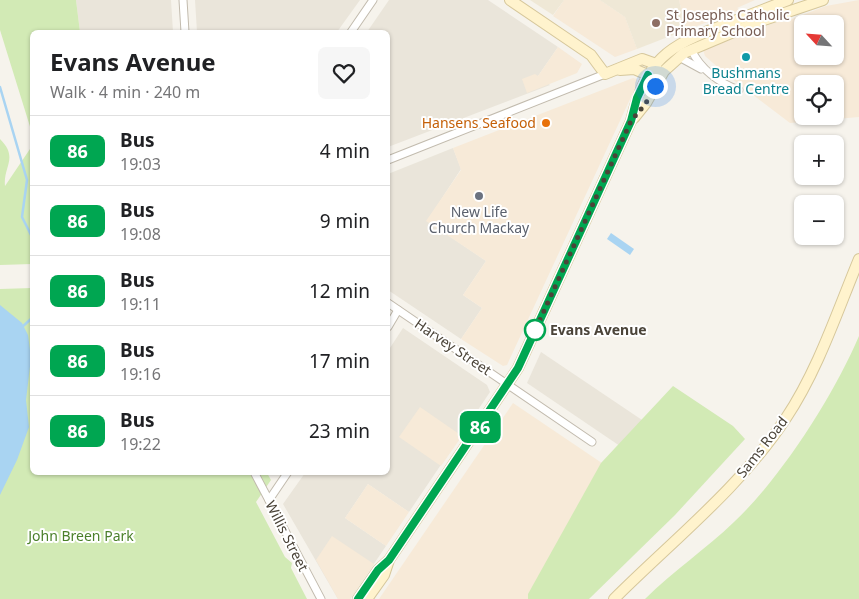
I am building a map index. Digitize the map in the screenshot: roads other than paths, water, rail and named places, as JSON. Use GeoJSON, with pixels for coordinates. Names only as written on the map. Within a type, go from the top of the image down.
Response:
{"type":"FeatureCollection","features":[{"type":"Feature","properties":{"kind":"main road"},"geometry":{"type":"LineString","coordinates":[[510,0],[591,55],[605,74],[617,70],[633,69],[654,73],[691,49],[791,3]]}},
{"type":"Feature","properties":{"kind":"main road"},"geometry":{"type":"LineString","coordinates":[[750,15],[767,0]]}},
{"type":"Feature","properties":{"kind":"main road"},"geometry":{"type":"LineString","coordinates":[[358,599],[378,570],[389,560],[509,385],[631,121],[637,98],[654,73],[675,46],[692,37],[750,15],[791,3],[823,0]]}},
{"type":"Feature","properties":{"kind":"main road"},"geometry":{"type":"LineString","coordinates":[[675,46],[691,49]]}},
{"type":"Feature","properties":{"kind":"main road","name":"Sams Road"},"geometry":{"type":"LineString","coordinates":[[614,599],[747,471],[787,417],[814,364],[859,259]]}},
{"type":"Feature","properties":{"kind":"main road"},"geometry":{"type":"LineString","coordinates":[[368,599],[384,575],[389,560]]}},
{"type":"Feature","properties":{"kind":"street"},"geometry":{"type":"LineString","coordinates":[[183,0],[185,30]]}},
{"type":"Feature","properties":{"kind":"street"},"geometry":{"type":"LineString","coordinates":[[352,30],[373,0]]}},
{"type":"Feature","properties":{"kind":"street"},"geometry":{"type":"LineString","coordinates":[[691,49],[697,62],[708,72]]}},
{"type":"Feature","properties":{"kind":"street"},"geometry":{"type":"LineString","coordinates":[[679,56],[728,86],[739,90]]}},
{"type":"Feature","properties":{"kind":"street"},"geometry":{"type":"LineString","coordinates":[[390,159],[605,74]]}},
{"type":"Feature","properties":{"kind":"street","name":"Harvey Street"},"geometry":{"type":"LineString","coordinates":[[390,304],[592,442]]}},
{"type":"Feature","properties":{"kind":"street"},"geometry":{"type":"LineString","coordinates":[[390,324],[398,310]]}},
{"type":"Feature","properties":{"kind":"street","name":"Willis Street"},"geometry":{"type":"LineString","coordinates":[[256,475],[320,599]]}},
{"type":"Feature","properties":{"kind":"street"},"geometry":{"type":"LineString","coordinates":[[269,500],[286,475]]}},
{"type":"Feature","properties":{"kind":"water"},"geometry":{"type":"Polygon","coordinates":[[[611,233],[634,249],[630,255],[607,239],[611,233]]]}},
{"type":"Feature","properties":{"kind":"water"},"geometry":{"type":"Polygon","coordinates":[[[0,305],[22,323],[28,335],[30,366],[26,400],[29,427],[17,460],[0,495],[0,305]]]}},
{"type":"Feature","properties":{"kind":"waterway"},"geometry":{"type":"LineString","coordinates":[[0,87],[27,180],[22,217],[30,233]]}},
{"type":"Feature","properties":{"kind":"waterway"},"geometry":{"type":"LineString","coordinates":[[22,327],[30,320]]}},
{"type":"Feature","properties":{"kind":"place","name":"St Josephs Catholic Primary School"},"geometry":{"type":"Point","coordinates":[656,23]}},
{"type":"Feature","properties":{"kind":"place","name":"Bushmans Bread Centre"},"geometry":{"type":"Point","coordinates":[746,57]}},
{"type":"Feature","properties":{"kind":"place","name":"Hansens Seafood"},"geometry":{"type":"Point","coordinates":[546,123]}},
{"type":"Feature","properties":{"kind":"place","name":"New Life Church Mackay"},"geometry":{"type":"Point","coordinates":[479,196]}},
{"type":"Feature","properties":{"kind":"place","name":"Evans Avenue"},"geometry":{"type":"Point","coordinates":[535,330]}},
{"type":"Feature","properties":{"kind":"park label","name":"John Breen Park"},"geometry":{"type":"Point","coordinates":[81,536]}}]}
